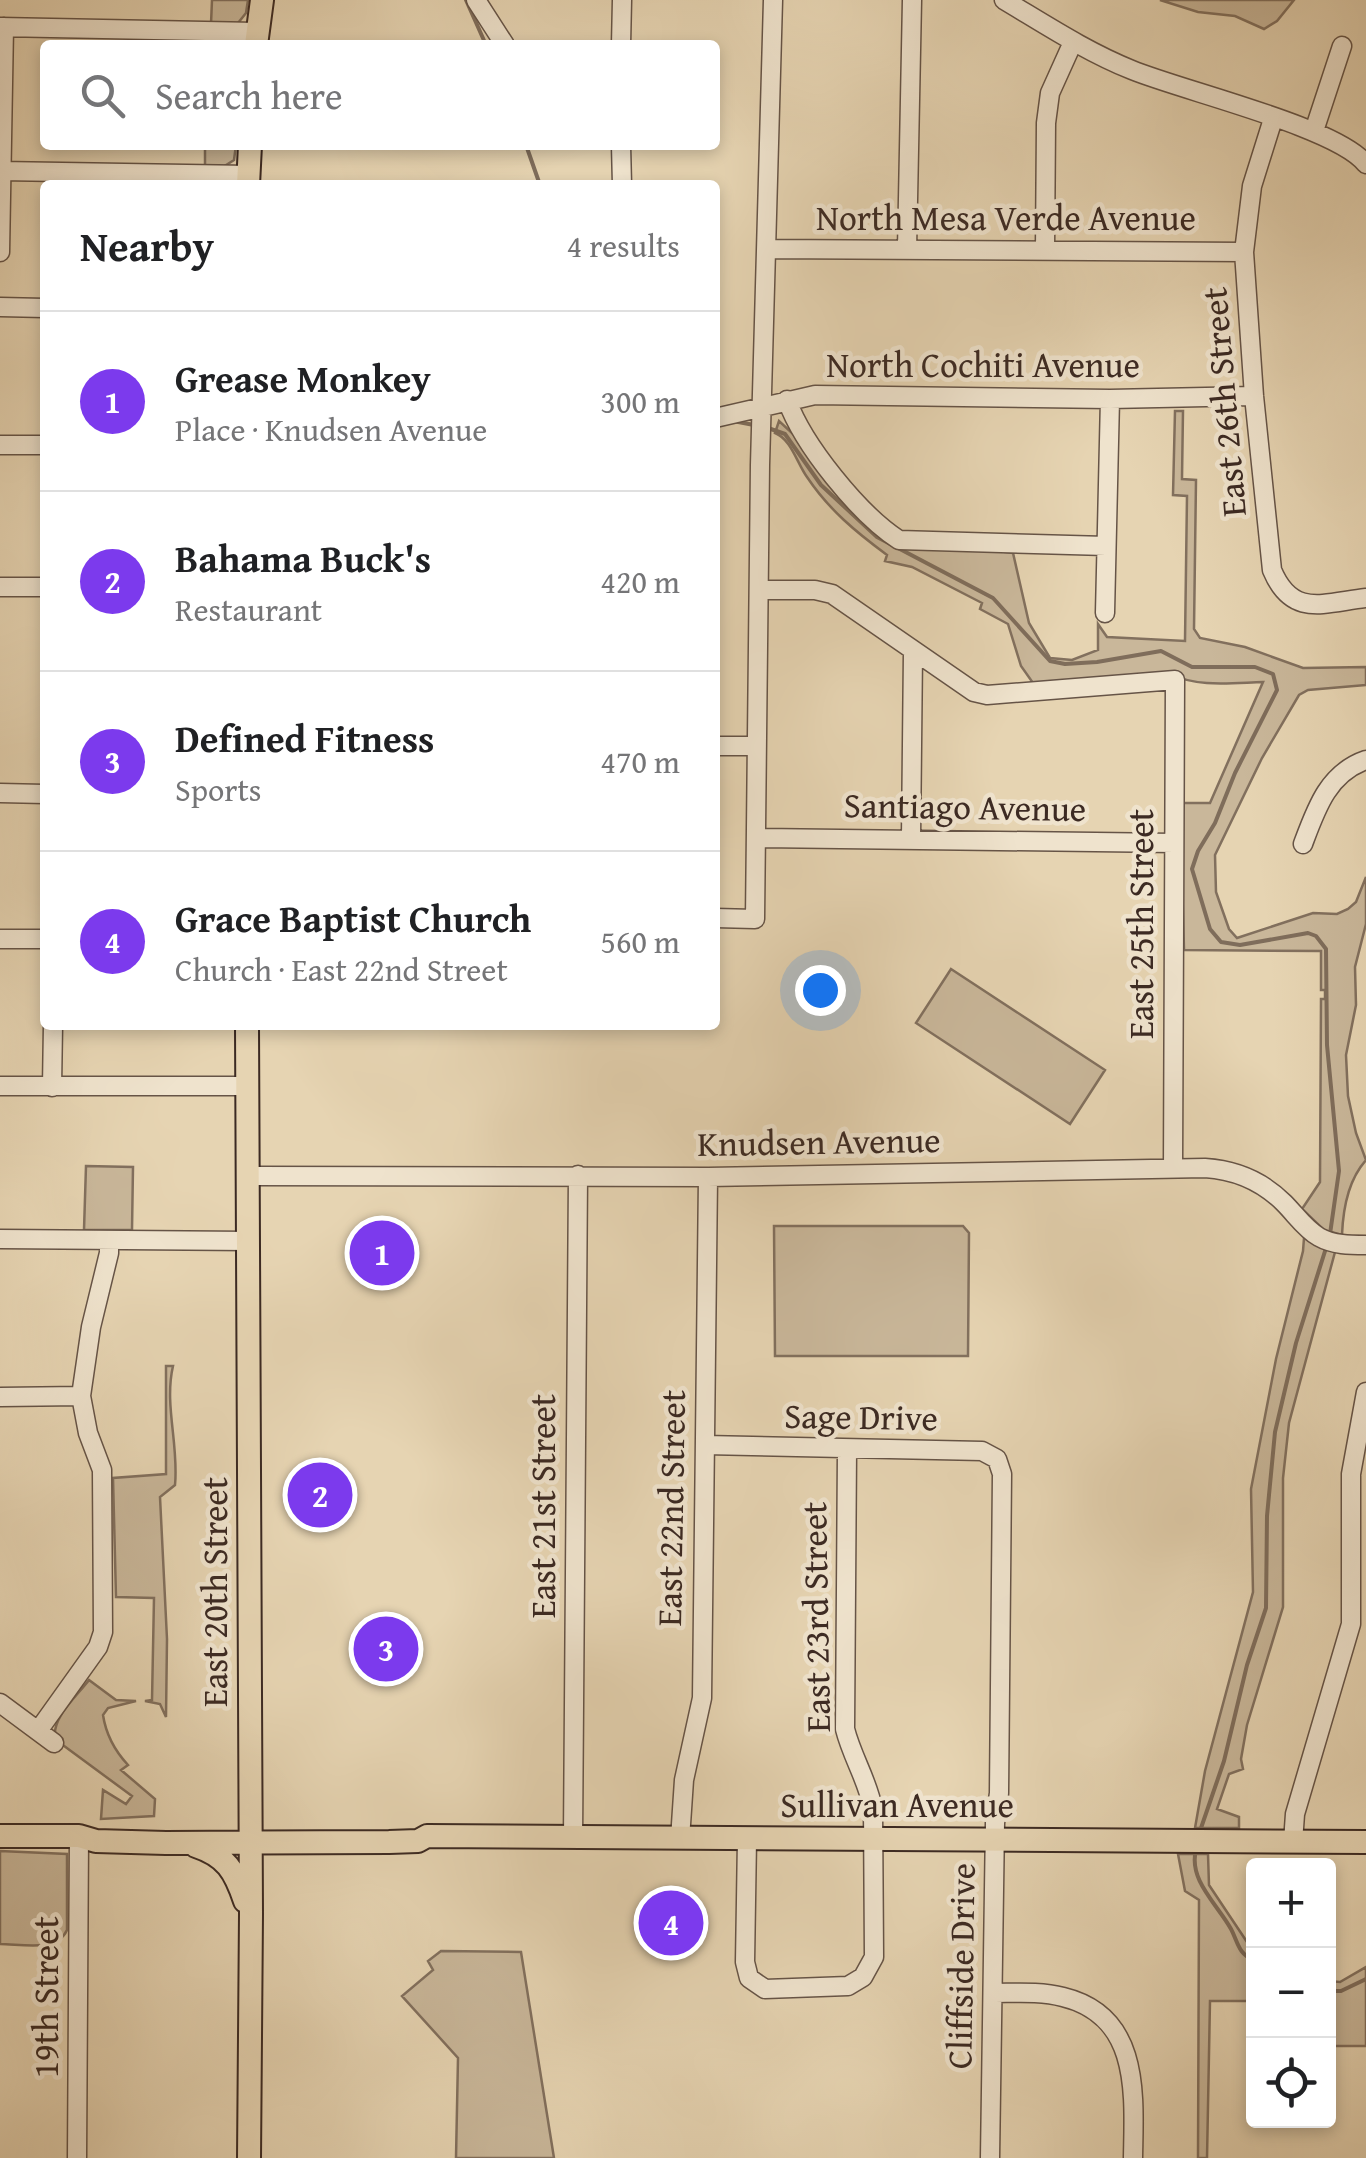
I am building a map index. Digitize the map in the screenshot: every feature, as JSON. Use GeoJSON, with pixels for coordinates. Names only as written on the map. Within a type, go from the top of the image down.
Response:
{"type":"FeatureCollection","features":[{"type":"Feature","properties":{"kind":"main road"},"geometry":{"type":"LineString","coordinates":[[257,38],[262,0]]}},
{"type":"Feature","properties":{"kind":"main road"},"geometry":{"type":"LineString","coordinates":[[248,180],[250,150]]}},
{"type":"Feature","properties":{"kind":"main road","name":"East 20th Street"},"geometry":{"type":"LineString","coordinates":[[248,1030],[248,2158]]}},
{"type":"Feature","properties":{"kind":"main road","name":"Sullivan Avenue"},"geometry":{"type":"LineString","coordinates":[[79,1836],[96,1830],[418,1841],[428,1836],[1366,1842]]}},
{"type":"Feature","properties":{"kind":"main road","name":"Sullivan Avenue"},"geometry":{"type":"LineString","coordinates":[[0,1836],[188,1843],[251,1835]]}},
{"type":"Feature","properties":{"kind":"main road"},"geometry":{"type":"LineString","coordinates":[[188,1843],[219,1854],[232,1868],[251,1922]]}},
{"type":"Feature","properties":{"kind":"street"},"geometry":{"type":"LineString","coordinates":[[476,0],[502,40]]}},
{"type":"Feature","properties":{"kind":"street"},"geometry":{"type":"LineString","coordinates":[[621,40],[622,0]]}},
{"type":"Feature","properties":{"kind":"street"},"geometry":{"type":"LineString","coordinates":[[720,918],[755,918],[758,590],[773,0]]}},
{"type":"Feature","properties":{"kind":"street"},"geometry":{"type":"LineString","coordinates":[[907,249],[912,0]]}},
{"type":"Feature","properties":{"kind":"street"},"geometry":{"type":"LineString","coordinates":[[1004,0],[1074,42],[1132,70],[1314,132],[1344,146],[1366,164]]}},
{"type":"Feature","properties":{"kind":"street"},"geometry":{"type":"LineString","coordinates":[[0,252],[2,27],[257,38]]}},
{"type":"Feature","properties":{"kind":"street"},"geometry":{"type":"LineString","coordinates":[[1045,249],[1050,93],[1074,42]]}},
{"type":"Feature","properties":{"kind":"street"},"geometry":{"type":"LineString","coordinates":[[1314,132],[1342,46]]}},
{"type":"Feature","properties":{"kind":"street","name":"East 26th Street"},"geometry":{"type":"LineString","coordinates":[[1273,119],[1252,186],[1244,252],[1272,570],[1279,587],[1292,601],[1309,605],[1366,598]]}},
{"type":"Feature","properties":{"kind":"street"},"geometry":{"type":"LineString","coordinates":[[621,150],[622,180]]}},
{"type":"Feature","properties":{"kind":"street"},"geometry":{"type":"LineString","coordinates":[[1,171],[248,180]]}},
{"type":"Feature","properties":{"kind":"street","name":"North Mesa Verde Avenue"},"geometry":{"type":"LineString","coordinates":[[768,249],[1244,252]]}},
{"type":"Feature","properties":{"kind":"street"},"geometry":{"type":"LineString","coordinates":[[0,308],[40,308]]}},
{"type":"Feature","properties":{"kind":"street","name":"North Cochiti Avenue"},"geometry":{"type":"LineString","coordinates":[[720,417],[815,395],[1110,399],[1254,396]]}},
{"type":"Feature","properties":{"kind":"street"},"geometry":{"type":"LineString","coordinates":[[1105,612],[1110,399]]}},
{"type":"Feature","properties":{"kind":"street"},"geometry":{"type":"LineString","coordinates":[[786,400],[793,418],[830,474],[899,540],[1106,546]]}},
{"type":"Feature","properties":{"kind":"street"},"geometry":{"type":"LineString","coordinates":[[0,445],[40,445]]}},
{"type":"Feature","properties":{"kind":"street"},"geometry":{"type":"LineString","coordinates":[[0,587],[40,587]]}},
{"type":"Feature","properties":{"kind":"street"},"geometry":{"type":"LineString","coordinates":[[758,590],[815,590],[832,594],[913,652],[910,838]]}},
{"type":"Feature","properties":{"kind":"street","name":"East 25th Street"},"geometry":{"type":"LineString","coordinates":[[913,652],[974,692],[987,695],[1175,680],[1173,1168]]}},
{"type":"Feature","properties":{"kind":"street"},"geometry":{"type":"LineString","coordinates":[[720,746],[757,746]]}},
{"type":"Feature","properties":{"kind":"street"},"geometry":{"type":"LineString","coordinates":[[1302,844],[1330,783],[1350,766],[1366,760]]}},
{"type":"Feature","properties":{"kind":"street"},"geometry":{"type":"LineString","coordinates":[[0,793],[40,794]]}},
{"type":"Feature","properties":{"kind":"street","name":"Santiago Avenue"},"geometry":{"type":"LineString","coordinates":[[756,838],[1174,842]]}},
{"type":"Feature","properties":{"kind":"street"},"geometry":{"type":"LineString","coordinates":[[0,939],[40,939]]}},
{"type":"Feature","properties":{"kind":"street"},"geometry":{"type":"LineString","coordinates":[[52,1087],[53,1030]]}},
{"type":"Feature","properties":{"kind":"street"},"geometry":{"type":"LineString","coordinates":[[0,1086],[248,1086]]}},
{"type":"Feature","properties":{"kind":"street","name":"Knudsen Avenue"},"geometry":{"type":"LineString","coordinates":[[249,1176],[708,1177],[1218,1169],[1243,1176],[1270,1191],[1320,1238],[1366,1245]]}},
{"type":"Feature","properties":{"kind":"street","name":"East 21st Street"},"geometry":{"type":"LineString","coordinates":[[573,1838],[578,1176]]}},
{"type":"Feature","properties":{"kind":"street","name":"East 22nd Street"},"geometry":{"type":"LineString","coordinates":[[680,1838],[684,1780],[702,1698],[708,1177]]}},
{"type":"Feature","properties":{"kind":"street"},"geometry":{"type":"LineString","coordinates":[[0,1239],[249,1241]]}},
{"type":"Feature","properties":{"kind":"street"},"geometry":{"type":"LineString","coordinates":[[38,1730],[98,1648],[103,1632],[102,1470],[88,1434],[81,1396],[109,1240]]}},
{"type":"Feature","properties":{"kind":"street"},"geometry":{"type":"LineString","coordinates":[[0,1396],[81,1396]]}},
{"type":"Feature","properties":{"kind":"street"},"geometry":{"type":"LineString","coordinates":[[1293,1842],[1295,1814],[1358,1624],[1351,1474],[1365,1396]]}},
{"type":"Feature","properties":{"kind":"street","name":"Sage Drive"},"geometry":{"type":"LineString","coordinates":[[705,1445],[982,1451],[998,1459],[1002,1474]]}},
{"type":"Feature","properties":{"kind":"street","name":"East 23rd Street"},"geometry":{"type":"LineString","coordinates":[[747,1839],[749,1978],[765,1988],[848,1986],[864,1977],[874,1958],[874,1840],[870,1793],[851,1753],[846,1729],[847,1450]]}},
{"type":"Feature","properties":{"kind":"street","name":"Cliffside Drive"},"geometry":{"type":"LineString","coordinates":[[990,2158],[1002,1474]]}},
{"type":"Feature","properties":{"kind":"street"},"geometry":{"type":"LineString","coordinates":[[0,1703],[54,1744]]}},
{"type":"Feature","properties":{"kind":"street","name":"19th Street"},"geometry":{"type":"LineString","coordinates":[[77,2158],[79,1836]]}},
{"type":"Feature","properties":{"kind":"street"},"geometry":{"type":"LineString","coordinates":[[993,1993],[1067,1998],[1092,2009],[1111,2027],[1127,2054],[1132,2076],[1133,2158]]}},
{"type":"Feature","properties":{"kind":"shaded area"},"geometry":{"type":"Polygon","coordinates":[[[212,0],[248,0],[246,13],[238,23],[211,24],[212,0]]]}},
{"type":"Feature","properties":{"kind":"shaded area"},"geometry":{"type":"Polygon","coordinates":[[[1160,0],[1294,0],[1277,21],[1264,29],[1235,16],[1198,12],[1160,0]]]}},
{"type":"Feature","properties":{"kind":"shaded area"},"geometry":{"type":"Polygon","coordinates":[[[205,150],[235,150],[234,160],[223,167],[205,167],[205,150]]]}},
{"type":"Feature","properties":{"kind":"shaded area"},"geometry":{"type":"Polygon","coordinates":[[[1175,411],[1183,411],[1182,479],[1196,480],[1194,629],[1200,638],[1245,647],[1303,668],[1366,667],[1366,685],[1308,690],[1299,695],[1262,758],[1215,855],[1216,892],[1229,929],[1237,938],[1313,913],[1337,914],[1348,909],[1356,902],[1366,877],[1366,924],[1355,967],[1356,1005],[1346,1055],[1348,1096],[1366,1160],[1348,1195],[1342,1235],[1324,1230],[1302,1209],[1320,1182],[1321,999],[1325,999],[1325,990],[1321,990],[1321,951],[1184,950],[1180,803],[1210,803],[1263,682],[1203,683],[1168,673],[1033,683],[1021,666],[1008,624],[980,609],[982,603],[912,567],[885,561],[887,555],[824,500],[790,446],[775,433],[779,421],[884,536],[1013,553],[1029,623],[1050,658],[1072,660],[1098,650],[1098,624],[1107,637],[1185,641],[1187,496],[1173,495],[1175,411]]]}},
{"type":"Feature","properties":{"kind":"shaded area"},"geometry":{"type":"Polygon","coordinates":[[[951,969],[1105,1070],[1070,1124],[916,1023],[951,969]]]}},
{"type":"Feature","properties":{"kind":"shaded area"},"geometry":{"type":"Polygon","coordinates":[[[86,1166],[133,1167],[132,1230],[84,1230],[86,1166]]]}},
{"type":"Feature","properties":{"kind":"shaded area"},"geometry":{"type":"Polygon","coordinates":[[[774,1226],[963,1226],[969,1233],[968,1356],[775,1356],[774,1226]]]}},
{"type":"Feature","properties":{"kind":"shaded area"},"geometry":{"type":"Polygon","coordinates":[[[1304,1238],[1335,1252],[1289,1423],[1283,1478],[1283,1607],[1247,1725],[1243,1769],[1229,1774],[1217,1809],[1239,1817],[1239,1828],[1195,1828],[1205,1771],[1253,1592],[1251,1489],[1304,1238]]]}},
{"type":"Feature","properties":{"kind":"shaded area"},"geometry":{"type":"Polygon","coordinates":[[[166,1366],[173,1366],[170,1395],[176,1470],[175,1485],[160,1497],[167,1639],[166,1717],[160,1704],[145,1701],[152,1700],[154,1598],[116,1597],[113,1478],[166,1474],[166,1366]]]}},
{"type":"Feature","properties":{"kind":"shaded area"},"geometry":{"type":"Polygon","coordinates":[[[89,1680],[116,1700],[136,1701],[108,1708],[103,1715],[112,1742],[128,1765],[121,1770],[155,1799],[154,1816],[101,1819],[103,1790],[126,1804],[132,1796],[56,1740],[60,1716],[89,1680]]]}},
{"type":"Feature","properties":{"kind":"shaded area"},"geometry":{"type":"Polygon","coordinates":[[[0,1851],[67,1854],[67,1930],[55,1942],[38,1946],[0,1944],[0,1851]]]}},
{"type":"Feature","properties":{"kind":"shaded area"},"geometry":{"type":"Polygon","coordinates":[[[1178,1854],[1208,1854],[1209,1885],[1246,1940],[1246,2001],[1210,2001],[1207,2158],[1198,2158],[1199,1900],[1185,1891],[1178,1854]]]}},
{"type":"Feature","properties":{"kind":"shaded area"},"geometry":{"type":"Polygon","coordinates":[[[441,1951],[521,1952],[554,2158],[456,2158],[458,2058],[402,1996],[433,1970],[428,1961],[441,1951]]]}},
{"type":"Feature","properties":{"kind":"shaded area"},"geometry":{"type":"Polygon","coordinates":[[[1366,1967],[1366,2046],[1336,2046],[1336,1982],[1366,1967]]]}},
{"type":"Feature","properties":{"kind":"waterway"},"geometry":{"type":"LineString","coordinates":[[466,0],[484,40]]}},
{"type":"Feature","properties":{"kind":"waterway"},"geometry":{"type":"LineString","coordinates":[[528,150],[538,180]]}},
{"type":"Feature","properties":{"kind":"waterway"},"geometry":{"type":"LineString","coordinates":[[733,421],[754,425]]}},
{"type":"Feature","properties":{"kind":"waterway"},"geometry":{"type":"LineString","coordinates":[[768,428],[785,434],[821,485],[877,537],[993,598],[1050,661],[1097,662],[1161,651],[1192,667],[1255,667],[1273,674],[1277,690],[1192,869],[1210,929],[1221,942],[1240,945],[1308,933],[1316,936],[1326,949],[1327,1045],[1339,1171],[1330,1234]]}},
{"type":"Feature","properties":{"kind":"waterway"},"geometry":{"type":"LineString","coordinates":[[1200,1831],[1224,1761],[1247,1665],[1266,1608],[1267,1516],[1275,1432],[1296,1343],[1326,1248]]}},
{"type":"Feature","properties":{"kind":"waterway"},"geometry":{"type":"LineString","coordinates":[[1196,1850],[1200,1882],[1246,1954]]}},
{"type":"Feature","properties":{"kind":"waterway"},"geometry":{"type":"LineString","coordinates":[[1336,1991],[1366,1979]]}},
{"type":"Feature","properties":{"kind":"place","name":"Grease Monkey"},"geometry":{"type":"Point","coordinates":[382,1253]}},
{"type":"Feature","properties":{"kind":"place","name":"Bahama Buck's"},"geometry":{"type":"Point","coordinates":[320,1495]}},
{"type":"Feature","properties":{"kind":"place","name":"Defined Fitness"},"geometry":{"type":"Point","coordinates":[386,1649]}},
{"type":"Feature","properties":{"kind":"place","name":"Grace Baptist Church"},"geometry":{"type":"Point","coordinates":[671,1923]}}]}
